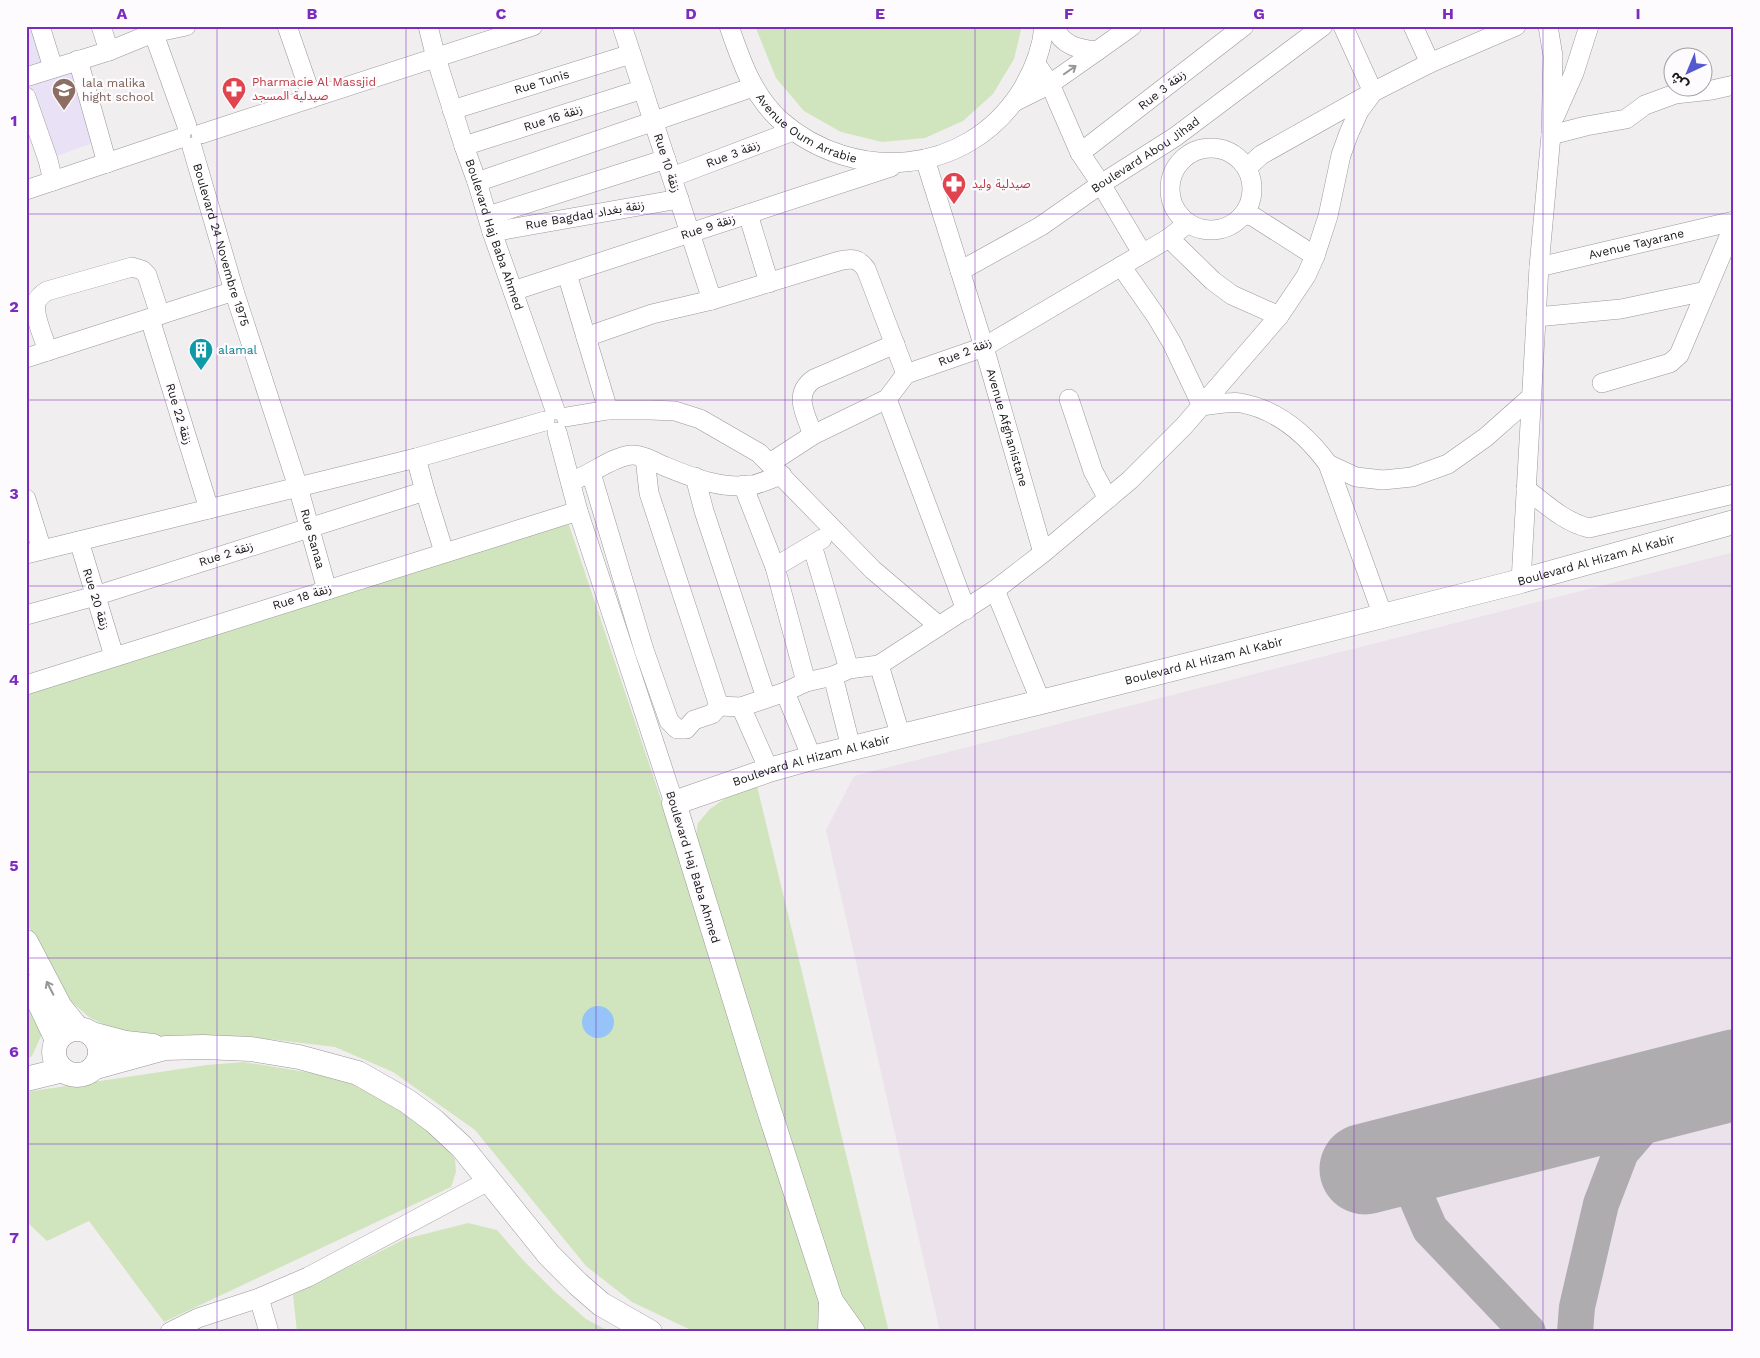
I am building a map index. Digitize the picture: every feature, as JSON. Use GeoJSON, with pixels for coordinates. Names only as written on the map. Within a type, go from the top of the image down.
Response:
{"type":"FeatureCollection","features":[{"type":"Feature","properties":{"kind":"main road","name":"Boulevard Al Hizam Al Kabir"},"geometry":{"type":"LineString","coordinates":[[674,802],[812,758],[1520,581],[1734,522]]}},
{"type":"Feature","properties":{"kind":"main road","name":"Boulevard Haj Baba Ahmed"},"geometry":{"type":"LineString","coordinates":[[674,802],[766,1101],[831,1301]]}},
{"type":"Feature","properties":{"kind":"main road"},"geometry":{"type":"LineString","coordinates":[[26,942],[60,1007],[85,1031],[97,1039],[101,1053],[96,1067]]}},
{"type":"Feature","properties":{"kind":"main road"},"geometry":{"type":"LineString","coordinates":[[26,976],[42,1006],[56,1042],[55,1058],[63,1070],[69,1074],[84,1075],[96,1067],[165,1048]]}},
{"type":"Feature","properties":{"kind":"main road"},"geometry":{"type":"LineString","coordinates":[[26,1065],[69,1030],[85,1031],[126,1044],[165,1048],[251,1049],[299,1057],[358,1072],[407,1101],[434,1121],[462,1147],[549,1255],[578,1284],[601,1304],[650,1332]]}},
{"type":"Feature","properties":{"kind":"main road"},"geometry":{"type":"LineString","coordinates":[[26,1079],[63,1070]]}},
{"type":"Feature","properties":{"kind":"main road"},"geometry":{"type":"LineString","coordinates":[[830,1332],[831,1301]]}},
{"type":"Feature","properties":{"kind":"main road"},"geometry":{"type":"LineString","coordinates":[[831,1301],[853,1332]]}},
{"type":"Feature","properties":{"kind":"street"},"geometry":{"type":"LineString","coordinates":[[40,26],[53,68]]}},
{"type":"Feature","properties":{"kind":"street"},"geometry":{"type":"LineString","coordinates":[[101,26],[109,51]]}},
{"type":"Feature","properties":{"kind":"street"},"geometry":{"type":"LineString","coordinates":[[26,77],[109,51],[152,30],[186,26]]}},
{"type":"Feature","properties":{"kind":"street"},"geometry":{"type":"LineString","coordinates":[[287,26],[312,98]]}},
{"type":"Feature","properties":{"kind":"street","name":"Boulevard Haj Baba Ahmed"},"geometry":{"type":"LineString","coordinates":[[428,26],[452,110],[556,420],[578,511],[674,802]]}},
{"type":"Feature","properties":{"kind":"street"},"geometry":{"type":"LineString","coordinates":[[26,190],[436,58],[494,32],[532,26]]}},
{"type":"Feature","properties":{"kind":"street","name":"Rue 10 زنقة"},"geometry":{"type":"LineString","coordinates":[[622,26],[712,300]]}},
{"type":"Feature","properties":{"kind":"street","name":"Avenue Oum Arrabie"},"geometry":{"type":"LineString","coordinates":[[729,26],[738,53],[753,87],[780,120],[793,131],[825,150],[850,159],[877,163],[904,163],[928,159],[954,150],[976,137],[996,122],[1013,103]]}},
{"type":"Feature","properties":{"kind":"street"},"geometry":{"type":"LineString","coordinates":[[1013,103],[1036,64],[1044,26]]}},
{"type":"Feature","properties":{"kind":"street"},"geometry":{"type":"LineString","coordinates":[[1054,26],[1065,43],[1078,49],[1097,51]]}},
{"type":"Feature","properties":{"kind":"street"},"geometry":{"type":"LineString","coordinates":[[1013,103],[1050,84],[1132,26]]}},
{"type":"Feature","properties":{"kind":"street","name":"Rue 3 زنقة"},"geometry":{"type":"LineString","coordinates":[[1080,153],[1244,26]]}},
{"type":"Feature","properties":{"kind":"street","name":"Boulevard Abou Jihad"},"geometry":{"type":"LineString","coordinates":[[960,271],[1041,226],[1101,184],[1175,137],[1323,26]]}},
{"type":"Feature","properties":{"kind":"street"},"geometry":{"type":"LineString","coordinates":[[1413,26],[1430,63]]}},
{"type":"Feature","properties":{"kind":"street"},"geometry":{"type":"LineString","coordinates":[[1247,168],[1261,155],[1373,92],[1430,63],[1478,33],[1516,26]]}},
{"type":"Feature","properties":{"kind":"street"},"geometry":{"type":"LineString","coordinates":[[1520,581],[1539,266],[1551,129],[1553,56],[1548,26]]}},
{"type":"Feature","properties":{"kind":"street"},"geometry":{"type":"LineString","coordinates":[[1551,129],[1574,73],[1589,26]]}},
{"type":"Feature","properties":{"kind":"street"},"geometry":{"type":"LineString","coordinates":[[1348,28],[1373,92]]}},
{"type":"Feature","properties":{"kind":"street","name":"Boulevard 24 Novembre 1975"},"geometry":{"type":"LineString","coordinates":[[152,30],[190,136],[234,291],[298,487]]}},
{"type":"Feature","properties":{"kind":"street","name":"Rue Tunis"},"geometry":{"type":"LineString","coordinates":[[452,110],[631,54]]}},
{"type":"Feature","properties":{"kind":"street"},"geometry":{"type":"LineString","coordinates":[[78,60],[108,164]]}},
{"type":"Feature","properties":{"kind":"street"},"geometry":{"type":"LineString","coordinates":[[1036,64],[1050,84],[1080,153],[1101,184],[1142,253]]}},
{"type":"Feature","properties":{"kind":"street"},"geometry":{"type":"LineString","coordinates":[[1551,129],[1586,126],[1626,119],[1645,105],[1675,94],[1712,90],[1734,85]]}},
{"type":"Feature","properties":{"kind":"street"},"geometry":{"type":"LineString","coordinates":[[477,182],[753,87]]}},
{"type":"Feature","properties":{"kind":"street","name":"Rue 16 زنقة"},"geometry":{"type":"LineString","coordinates":[[464,146],[643,89]]}},
{"type":"Feature","properties":{"kind":"street"},"geometry":{"type":"LineString","coordinates":[[591,473],[644,650],[669,721],[677,729],[686,730],[694,720],[712,714],[719,706],[732,705],[741,707],[786,692],[806,682],[879,664],[966,610],[1044,553],[1130,480],[1202,406],[1279,316],[1306,276],[1315,256],[1328,216],[1341,155],[1349,133],[1359,111],[1373,92]]}},
{"type":"Feature","properties":{"kind":"street"},"geometry":{"type":"LineString","coordinates":[[26,97],[48,160],[53,181]]}},
{"type":"Feature","properties":{"kind":"street","name":"Rue 3 زنقة"},"geometry":{"type":"LineString","coordinates":[[672,178],[793,131]]}},
{"type":"Feature","properties":{"kind":"street"},"geometry":{"type":"LineString","coordinates":[[1175,137],[1189,154]]}},
{"type":"Feature","properties":{"kind":"street"},"geometry":{"type":"LineString","coordinates":[[1208,148],[1227,151],[1238,158],[1247,168],[1252,179],[1253,191],[1245,214],[1236,223],[1212,230],[1200,229],[1188,223],[1174,205],[1170,188],[1174,172],[1180,162],[1189,154],[1208,148]]}},
{"type":"Feature","properties":{"kind":"street"},"geometry":{"type":"LineString","coordinates":[[490,224],[666,159]]}},
{"type":"Feature","properties":{"kind":"street","name":"Avenue Afghanistane"},"geometry":{"type":"LineString","coordinates":[[928,159],[1044,553]]}},
{"type":"Feature","properties":{"kind":"street","name":"Rue 9 زنقة"},"geometry":{"type":"LineString","coordinates":[[513,291],[904,163]]}},
{"type":"Feature","properties":{"kind":"street","name":"Rue Bagdad زنقة بغداد"},"geometry":{"type":"LineString","coordinates":[[490,224],[679,199]]}},
{"type":"Feature","properties":{"kind":"street"},"geometry":{"type":"LineString","coordinates":[[748,214],[769,283]]}},
{"type":"Feature","properties":{"kind":"street"},"geometry":{"type":"LineString","coordinates":[[1245,214],[1254,217],[1315,256]]}},
{"type":"Feature","properties":{"kind":"street","name":"Rue 2 زنقة"},"geometry":{"type":"LineString","coordinates":[[906,374],[984,347],[1168,238],[1188,223]]}},
{"type":"Feature","properties":{"kind":"street"},"geometry":{"type":"LineString","coordinates":[[1602,383],[1670,364],[1679,355],[1734,223]]}},
{"type":"Feature","properties":{"kind":"street","name":"Avenue Tayarane"},"geometry":{"type":"LineString","coordinates":[[1539,266],[1734,223]]}},
{"type":"Feature","properties":{"kind":"street"},"geometry":{"type":"LineString","coordinates":[[1168,238],[1213,281],[1232,295],[1279,316]]}},
{"type":"Feature","properties":{"kind":"street"},"geometry":{"type":"LineString","coordinates":[[570,481],[591,473],[610,462],[632,455],[712,483],[730,486],[753,485],[776,469],[813,435],[887,399],[906,374],[866,268],[855,259],[839,261],[712,300],[652,314],[586,337]]}},
{"type":"Feature","properties":{"kind":"street"},"geometry":{"type":"LineString","coordinates":[[1121,266],[1156,316],[1172,343],[1202,406]]}},
{"type":"Feature","properties":{"kind":"street","name":"Rue 22 زنقة"},"geometry":{"type":"LineString","coordinates":[[48,351],[36,315],[35,304],[39,297],[47,291],[132,267],[142,270],[147,275],[155,317],[209,509]]}},
{"type":"Feature","properties":{"kind":"street"},"geometry":{"type":"LineString","coordinates":[[567,274],[608,410]]}},
{"type":"Feature","properties":{"kind":"street"},"geometry":{"type":"LineString","coordinates":[[26,358],[234,291]]}},
{"type":"Feature","properties":{"kind":"street"},"geometry":{"type":"LineString","coordinates":[[1536,317],[1621,309],[1706,291]]}},
{"type":"Feature","properties":{"kind":"street"},"geometry":{"type":"LineString","coordinates":[[813,435],[802,405],[802,393],[806,384],[895,344]]}},
{"type":"Feature","properties":{"kind":"street"},"geometry":{"type":"LineString","coordinates":[[1328,464],[1356,477],[1383,480],[1412,477],[1448,464],[1486,437],[1531,397]]}},
{"type":"Feature","properties":{"kind":"street"},"geometry":{"type":"LineString","coordinates":[[887,399],[966,610]]}},
{"type":"Feature","properties":{"kind":"street"},"geometry":{"type":"LineString","coordinates":[[1069,399],[1093,471],[1108,498]]}},
{"type":"Feature","properties":{"kind":"street"},"geometry":{"type":"LineString","coordinates":[[1202,406],[1239,403],[1262,409],[1294,426],[1314,445],[1328,464],[1383,616]]}},
{"type":"Feature","properties":{"kind":"street"},"geometry":{"type":"LineString","coordinates":[[26,499],[34,552],[416,458],[556,420],[608,410],[675,411],[700,419],[759,453],[873,570],[939,626]]}},
{"type":"Feature","properties":{"kind":"street"},"geometry":{"type":"LineString","coordinates":[[416,458],[444,552]]}},
{"type":"Feature","properties":{"kind":"street"},"geometry":{"type":"LineString","coordinates":[[645,458],[649,493],[719,706]]}},
{"type":"Feature","properties":{"kind":"street"},"geometry":{"type":"LineString","coordinates":[[695,477],[704,511],[766,698]]}},
{"type":"Feature","properties":{"kind":"street"},"geometry":{"type":"LineString","coordinates":[[743,485],[775,567],[806,682]]}},
{"type":"Feature","properties":{"kind":"street","name":"Rue Sanaa"},"geometry":{"type":"LineString","coordinates":[[298,487],[327,590]]}},
{"type":"Feature","properties":{"kind":"street"},"geometry":{"type":"LineString","coordinates":[[1526,489],[1566,520],[1589,528],[1734,494]]}},
{"type":"Feature","properties":{"kind":"street","name":"Rue 2 زنقة"},"geometry":{"type":"LineString","coordinates":[[26,615],[95,596],[425,491]]}},
{"type":"Feature","properties":{"kind":"street","name":"Rue 18 زنقة"},"geometry":{"type":"LineString","coordinates":[[26,685],[578,511]]}},
{"type":"Feature","properties":{"kind":"street"},"geometry":{"type":"LineString","coordinates":[[775,567],[836,531]]}},
{"type":"Feature","properties":{"kind":"street","name":"Rue 20 زنقة"},"geometry":{"type":"LineString","coordinates":[[79,541],[114,656]]}},
{"type":"Feature","properties":{"kind":"street"},"geometry":{"type":"LineString","coordinates":[[812,545],[841,672],[852,748]]}},
{"type":"Feature","properties":{"kind":"street"},"geometry":{"type":"LineString","coordinates":[[995,590],[1041,702]]}},
{"type":"Feature","properties":{"kind":"street"},"geometry":{"type":"LineString","coordinates":[[879,664],[900,736]]}},
{"type":"Feature","properties":{"kind":"street"},"geometry":{"type":"LineString","coordinates":[[786,692],[812,758]]}},
{"type":"Feature","properties":{"kind":"street"},"geometry":{"type":"LineString","coordinates":[[741,707],[770,770]]}},
{"type":"Feature","properties":{"kind":"street"},"geometry":{"type":"LineString","coordinates":[[170,1332],[198,1318],[259,1298],[332,1264],[490,1180]]}},
{"type":"Feature","properties":{"kind":"street"},"geometry":{"type":"LineString","coordinates":[[259,1298],[269,1332]]}},
{"type":"Feature","properties":{"kind":"shaded area"},"geometry":{"type":"Polygon","coordinates":[[[26,26],[36,26],[48,65],[26,71],[26,26]]]}},
{"type":"Feature","properties":{"kind":"shaded area","name":"lala malika hight school"},"geometry":{"type":"Polygon","coordinates":[[[75,61],[101,140],[51,158],[27,82],[75,61]]]}},
{"type":"Feature","properties":{"kind":"shaded area"},"geometry":{"type":"Polygon","coordinates":[[[1734,552],[1734,1332],[940,1332],[826,830],[854,776],[1734,552]]]}},
{"type":"Feature","properties":{"kind":"green space"},"geometry":{"type":"Polygon","coordinates":[[[755,26],[1022,26],[1014,59],[993,94],[963,121],[925,138],[882,142],[841,132],[804,111],[776,78],[755,26]]]}},
{"type":"Feature","properties":{"kind":"green space"},"geometry":{"type":"Polygon","coordinates":[[[567,519],[678,850],[820,1304],[820,1332],[695,1332],[632,1302],[586,1266],[475,1130],[393,1072],[335,1047],[268,1039],[148,1041],[120,1033],[89,1017],[69,1000],[52,972],[26,921],[26,692],[567,519]]]}},
{"type":"Feature","properties":{"kind":"green space"},"geometry":{"type":"Polygon","coordinates":[[[757,786],[889,1332],[860,1332],[843,1310],[694,848],[698,823],[710,809],[734,792],[757,786]]]}},
{"type":"Feature","properties":{"kind":"green space"},"geometry":{"type":"Polygon","coordinates":[[[26,988],[43,1032],[32,1056],[26,1060],[26,988]]]}},
{"type":"Feature","properties":{"kind":"green space"},"geometry":{"type":"Polygon","coordinates":[[[244,1062],[318,1074],[355,1085],[395,1104],[441,1142],[455,1159],[456,1172],[451,1187],[164,1322],[89,1221],[47,1241],[26,1221],[26,1092],[207,1065],[244,1062]]]}},
{"type":"Feature","properties":{"kind":"green space"},"geometry":{"type":"Polygon","coordinates":[[[468,1223],[497,1230],[554,1291],[586,1319],[610,1332],[297,1332],[293,1295],[405,1239],[468,1223]]]}},
{"type":"Feature","properties":{"kind":"water"},"geometry":{"type":"Polygon","coordinates":[[[598,1006],[604,1007],[609,1011],[613,1016],[613,1028],[609,1033],[604,1037],[598,1038],[592,1037],[587,1033],[583,1028],[582,1022],[583,1016],[587,1011],[592,1007],[598,1006]]]}},
{"type":"Feature","properties":{"kind":"taxiway"},"geometry":{"type":"LineString","coordinates":[[1575,1332],[1577,1307],[1601,1204],[1621,1152],[1665,1101],[1708,1082]]}},
{"type":"Feature","properties":{"kind":"taxiway"},"geometry":{"type":"LineString","coordinates":[[1400,1160],[1430,1229],[1528,1332]]}},
{"type":"Feature","properties":{"kind":"runway"},"geometry":{"type":"LineString","coordinates":[[1365,1169],[1734,1075]]}},
{"type":"Feature","properties":{"kind":"place","name":"Pharmacie Al Massjid صيدلية المسجد"},"geometry":{"type":"Point","coordinates":[234,110]}},
{"type":"Feature","properties":{"kind":"place","name":"lala malika hight school"},"geometry":{"type":"Point","coordinates":[64,111]}},
{"type":"Feature","properties":{"kind":"place","name":"صيدلية وليد"},"geometry":{"type":"Point","coordinates":[954,205]}},
{"type":"Feature","properties":{"kind":"place","name":"alamal"},"geometry":{"type":"Point","coordinates":[201,371]}}]}
